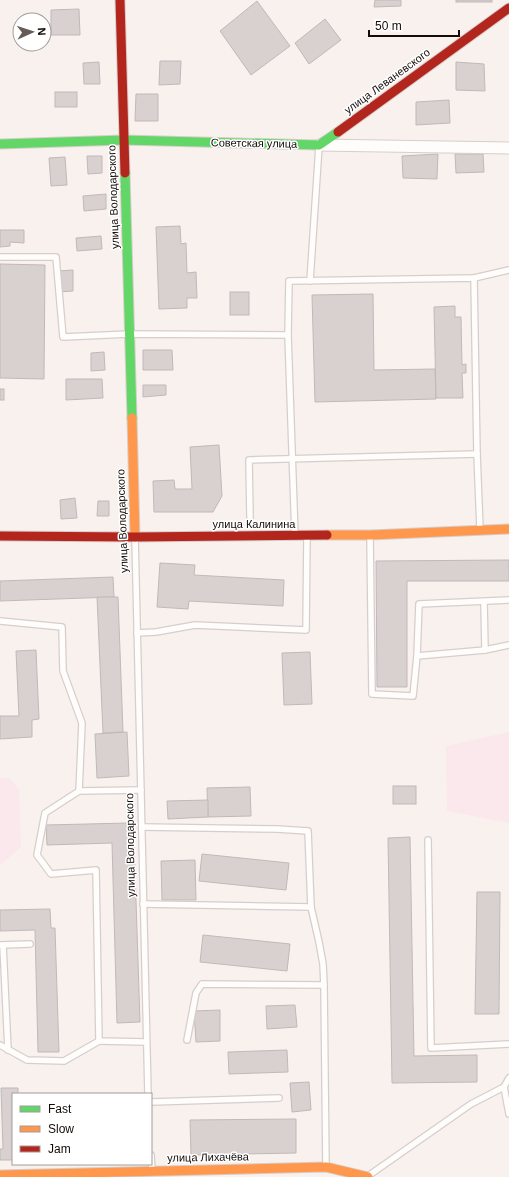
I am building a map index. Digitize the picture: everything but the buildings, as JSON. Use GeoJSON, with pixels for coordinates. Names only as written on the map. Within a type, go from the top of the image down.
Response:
{"type":"FeatureCollection","features":[{"type":"Feature","properties":{"kind":"street","name":"улица Володарского"},"geometry":{"type":"LineString","coordinates":[[120,0],[135,537]]}},
{"type":"Feature","properties":{"kind":"street","name":"улица Леваневского"},"geometry":{"type":"LineString","coordinates":[[319,145],[509,8]]}},
{"type":"Feature","properties":{"kind":"street","name":"Советская улица"},"geometry":{"type":"LineString","coordinates":[[0,144],[124,140],[509,148]]}},
{"type":"Feature","properties":{"kind":"street","name":"улица Калинина"},"geometry":{"type":"LineString","coordinates":[[0,536],[307,536],[509,529]]}},
{"type":"Feature","properties":{"kind":"street","name":"улица Лихачёва"},"geometry":{"type":"LineString","coordinates":[[0,1175],[152,1174],[326,1167],[368,1177]]}},
{"type":"Feature","properties":{"kind":"lane"},"geometry":{"type":"LineString","coordinates":[[310,281],[319,145]]}},
{"type":"Feature","properties":{"kind":"lane"},"geometry":{"type":"LineString","coordinates":[[0,257],[56,257],[63,337],[129,334],[288,335]]}},
{"type":"Feature","properties":{"kind":"lane"},"geometry":{"type":"LineString","coordinates":[[295,536],[288,335],[289,281],[474,278],[509,270]]}},
{"type":"Feature","properties":{"kind":"lane"},"geometry":{"type":"LineString","coordinates":[[474,278],[477,454],[480,529]]}},
{"type":"Feature","properties":{"kind":"lane"},"geometry":{"type":"LineString","coordinates":[[250,517],[249,460],[477,454]]}},
{"type":"Feature","properties":{"kind":"lane"},"geometry":{"type":"LineString","coordinates":[[370,535],[372,694],[413,696],[417,656],[419,604],[509,600]]}},
{"type":"Feature","properties":{"kind":"lane"},"geometry":{"type":"LineString","coordinates":[[137,633],[156,632],[195,625],[306,630],[307,536]]}},
{"type":"Feature","properties":{"kind":"lane","name":"улица Володарского"},"geometry":{"type":"LineString","coordinates":[[135,537],[148,1093]]}},
{"type":"Feature","properties":{"kind":"lane"},"geometry":{"type":"LineString","coordinates":[[484,602],[485,650]]}},
{"type":"Feature","properties":{"kind":"lane"},"geometry":{"type":"LineString","coordinates":[[0,621],[62,627],[63,671],[82,723],[79,791]]}},
{"type":"Feature","properties":{"kind":"lane"},"geometry":{"type":"LineString","coordinates":[[417,656],[485,650],[509,645]]}},
{"type":"Feature","properties":{"kind":"lane"},"geometry":{"type":"LineString","coordinates":[[99,1041],[96,870],[50,874],[37,855],[44,813],[79,791],[141,790]]}},
{"type":"Feature","properties":{"kind":"lane"},"geometry":{"type":"LineString","coordinates":[[142,826],[308,831],[311,907],[323,964],[326,1167]]}},
{"type":"Feature","properties":{"kind":"lane"},"geometry":{"type":"LineString","coordinates":[[428,840],[431,1048],[509,1044]]}},
{"type":"Feature","properties":{"kind":"lane"},"geometry":{"type":"LineString","coordinates":[[143,904],[311,907]]}},
{"type":"Feature","properties":{"kind":"lane"},"geometry":{"type":"LineString","coordinates":[[8,1050],[2,945],[30,944]]}},
{"type":"Feature","properties":{"kind":"lane"},"geometry":{"type":"LineString","coordinates":[[187,1040],[196,993],[202,984],[324,985]]}},
{"type":"Feature","properties":{"kind":"lane"},"geometry":{"type":"LineString","coordinates":[[0,1045],[27,1060],[64,1061],[99,1041],[146,1042]]}},
{"type":"Feature","properties":{"kind":"lane"},"geometry":{"type":"LineString","coordinates":[[368,1177],[470,1104],[504,1087],[509,1078]]}},
{"type":"Feature","properties":{"kind":"lane"},"geometry":{"type":"LineString","coordinates":[[504,1087],[509,1114]]}},
{"type":"Feature","properties":{"kind":"lane"},"geometry":{"type":"LineString","coordinates":[[152,1102],[279,1098]]}},
{"type":"Feature","properties":{"kind":"shaded area"},"geometry":{"type":"Polygon","coordinates":[[[509,732],[509,823],[447,811],[446,746],[509,732]]]}},
{"type":"Feature","properties":{"kind":"shaded area"},"geometry":{"type":"Polygon","coordinates":[[[0,778],[10,778],[19,790],[21,847],[0,865],[0,778]]]}},
{"type":"Feature","properties":{"kind":"traffic: fast"},"geometry":{"type":"LineString","coordinates":[[0,144],[124,140],[319,145],[338,132]]}},
{"type":"Feature","properties":{"kind":"traffic: fast"},"geometry":{"type":"LineString","coordinates":[[125,173],[132,418]]}},
{"type":"Feature","properties":{"kind":"traffic: slow"},"geometry":{"type":"LineString","coordinates":[[132,418],[135,537]]}},
{"type":"Feature","properties":{"kind":"traffic: slow"},"geometry":{"type":"LineString","coordinates":[[327,535],[370,535],[509,529]]}},
{"type":"Feature","properties":{"kind":"traffic: slow"},"geometry":{"type":"LineString","coordinates":[[0,1175],[326,1167],[368,1177]]}},
{"type":"Feature","properties":{"kind":"traffic: jam"},"geometry":{"type":"LineString","coordinates":[[120,0],[125,173]]}},
{"type":"Feature","properties":{"kind":"traffic: jam"},"geometry":{"type":"LineString","coordinates":[[338,132],[509,8]]}},
{"type":"Feature","properties":{"kind":"traffic: jam"},"geometry":{"type":"LineString","coordinates":[[0,536],[135,537],[327,535]]}}]}
